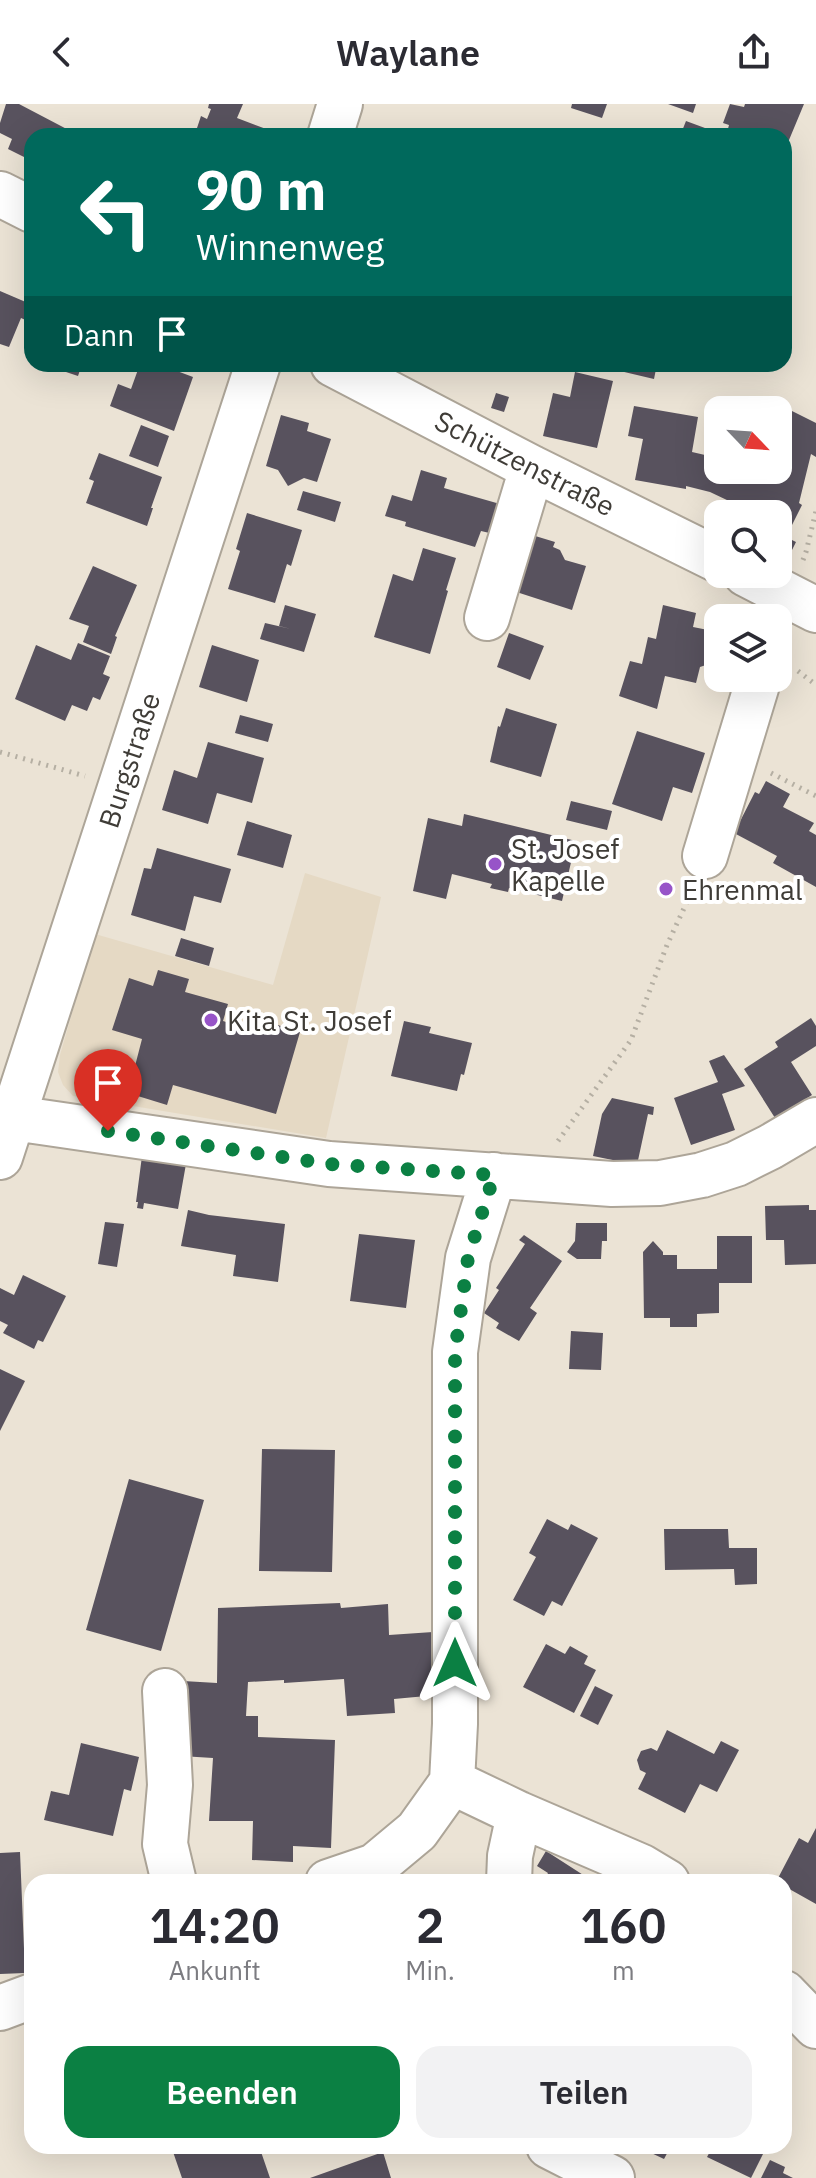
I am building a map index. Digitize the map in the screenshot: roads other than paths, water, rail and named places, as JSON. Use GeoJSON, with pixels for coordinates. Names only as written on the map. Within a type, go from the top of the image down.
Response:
{"type":"FeatureCollection","features":[{"type":"Feature","properties":{"kind":"street"},"geometry":{"type":"LineString","coordinates":[[332,128],[340,104]]}},
{"type":"Feature","properties":{"kind":"street"},"geometry":{"type":"LineString","coordinates":[[0,194],[24,206]]}},
{"type":"Feature","properties":{"kind":"street","name":"Burgstraße"},"geometry":{"type":"LineString","coordinates":[[4,1130],[255,372]]}},
{"type":"Feature","properties":{"kind":"street","name":"Schützenstraße"},"geometry":{"type":"LineString","coordinates":[[348,372],[704,553]]}},
{"type":"Feature","properties":{"kind":"street"},"geometry":{"type":"LineString","coordinates":[[487,618],[532,468]]}},
{"type":"Feature","properties":{"kind":"street"},"geometry":{"type":"LineString","coordinates":[[765,588],[793,608]]}},
{"type":"Feature","properties":{"kind":"street"},"geometry":{"type":"LineString","coordinates":[[700,870],[755,692]]}},
{"type":"Feature","properties":{"kind":"street"},"geometry":{"type":"LineString","coordinates":[[4,1130],[329,1164],[612,1184],[660,1183],[702,1175],[736,1164],[816,1120]]}},
{"type":"Feature","properties":{"kind":"street"},"geometry":{"type":"LineString","coordinates":[[352,1874],[375,1866],[417,1831],[452,1782],[455,1724],[455,1352],[468,1258],[513,1177]]}},
{"type":"Feature","properties":{"kind":"street"},"geometry":{"type":"LineString","coordinates":[[165,1691],[170,1785],[165,1844],[172,1874]]}},
{"type":"Feature","properties":{"kind":"street"},"geometry":{"type":"LineString","coordinates":[[452,1782],[654,1874]]}},
{"type":"Feature","properties":{"kind":"street"},"geometry":{"type":"LineString","coordinates":[[509,1874],[519,1814]]}},
{"type":"Feature","properties":{"kind":"street"},"geometry":{"type":"LineString","coordinates":[[0,2008],[24,1999]]}},
{"type":"Feature","properties":{"kind":"street"},"geometry":{"type":"LineString","coordinates":[[792,2001],[816,2026]]}},
{"type":"Feature","properties":{"kind":"street"},"geometry":{"type":"LineString","coordinates":[[565,2154],[612,2178]]}},
{"type":"Feature","properties":{"kind":"place","name":"St. Josef Kapelle"},"geometry":{"type":"Point","coordinates":[495,864]}},
{"type":"Feature","properties":{"kind":"place","name":"Ehrenmal"},"geometry":{"type":"Point","coordinates":[666,889]}},
{"type":"Feature","properties":{"kind":"place","name":"Kita St. Josef"},"geometry":{"type":"Point","coordinates":[211,1020]}}]}
